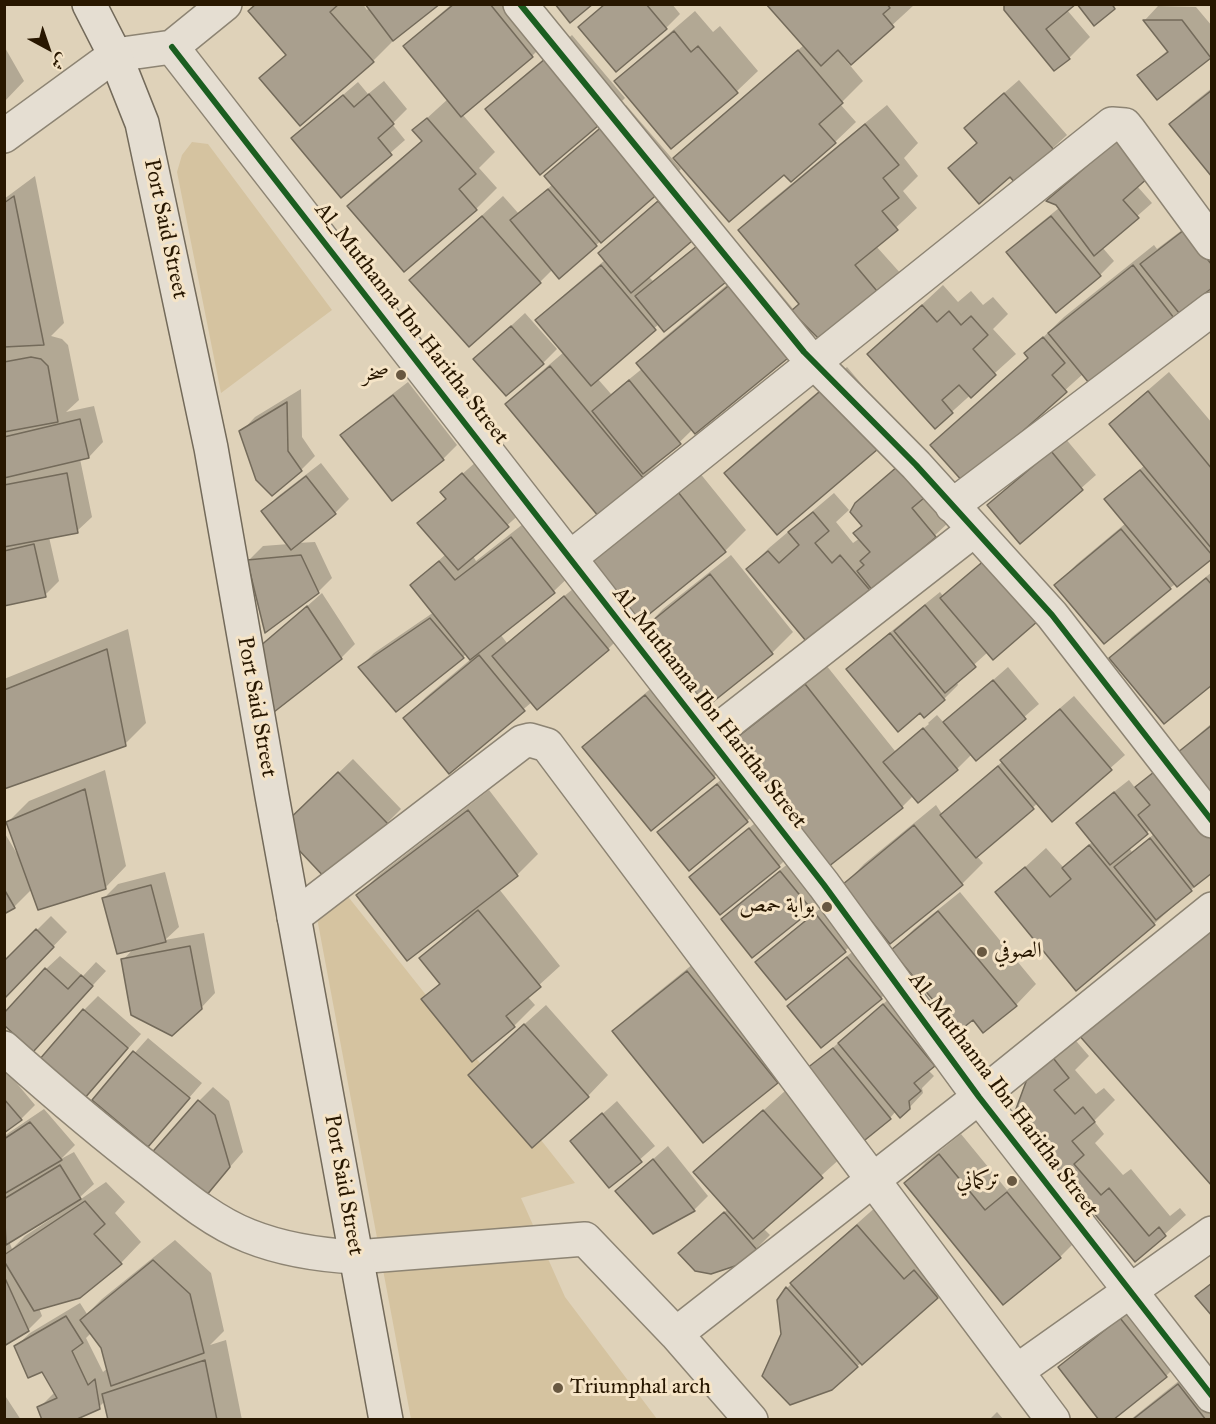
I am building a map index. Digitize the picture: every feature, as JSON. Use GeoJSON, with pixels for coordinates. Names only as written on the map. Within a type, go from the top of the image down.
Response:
{"type":"FeatureCollection","features":[{"type":"Feature","properties":{"kind":"street","name":"Port Said Street"},"geometry":{"type":"LineString","coordinates":[[89,4],[115,55],[142,123],[209,436],[386,1419]]}},
{"type":"Feature","properties":{"kind":"street"},"geometry":{"type":"LineString","coordinates":[[4,136],[115,55],[172,46],[225,4]]}},
{"type":"Feature","properties":{"kind":"street"},"geometry":{"type":"LineString","coordinates":[[520,4],[705,232],[815,363],[916,465],[1052,615],[1212,821]]}},
{"type":"Feature","properties":{"kind":"street","name":"Al_Muthanna Ibn Haritha Street"},"geometry":{"type":"LineString","coordinates":[[172,46],[824,885],[980,1097],[1212,1396]]}},
{"type":"Feature","properties":{"kind":"street"},"geometry":{"type":"LineString","coordinates":[[570,558],[1112,124],[1125,125],[1212,243]]}},
{"type":"Feature","properties":{"kind":"street"},"geometry":{"type":"LineString","coordinates":[[952,506],[1212,309]]}},
{"type":"Feature","properties":{"kind":"street"},"geometry":{"type":"LineString","coordinates":[[709,737],[974,530]]}},
{"type":"Feature","properties":{"kind":"street"},"geometry":{"type":"LineString","coordinates":[[294,917],[522,742],[531,740],[547,745],[1053,1419]]}},
{"type":"Feature","properties":{"kind":"street"},"geometry":{"type":"LineString","coordinates":[[676,1334],[980,1097],[1212,909]]}},
{"type":"Feature","properties":{"kind":"street"},"geometry":{"type":"LineString","coordinates":[[4,1047],[113,1142],[183,1197],[214,1218],[248,1236],[319,1255],[356,1257],[585,1239],[676,1334],[751,1419]]}},
{"type":"Feature","properties":{"kind":"street"},"geometry":{"type":"LineString","coordinates":[[1017,1371],[1212,1233]]}},
{"type":"Feature","properties":{"kind":"shaded area"},"geometry":{"type":"Polygon","coordinates":[[[192,142],[208,144],[332,310],[221,393],[177,172],[182,155],[192,142]]]}},
{"type":"Feature","properties":{"kind":"shaded area"},"geometry":{"type":"Polygon","coordinates":[[[346,894],[575,1183],[521,1198],[565,1297],[657,1419],[411,1419],[317,918],[346,894]]]}},
{"type":"Feature","properties":{"kind":"building"},"geometry":{"type":"Polygon","coordinates":[[[256,4],[339,4],[330,12],[374,62],[300,126],[259,78],[286,55],[248,11],[256,4]]]}},
{"type":"Feature","properties":{"kind":"building"},"geometry":{"type":"Polygon","coordinates":[[[365,4],[440,4],[393,41],[365,4]]]}},
{"type":"Feature","properties":{"kind":"building"},"geometry":{"type":"Polygon","coordinates":[[[454,4],[490,4],[533,57],[461,117],[403,46],[454,4]]]}},
{"type":"Feature","properties":{"kind":"building"},"geometry":{"type":"Polygon","coordinates":[[[555,4],[593,4],[570,23],[555,4]]]}},
{"type":"Feature","properties":{"kind":"building"},"geometry":{"type":"Polygon","coordinates":[[[605,4],[646,4],[667,29],[616,72],[578,27],[605,4]]]}},
{"type":"Feature","properties":{"kind":"building"},"geometry":{"type":"Polygon","coordinates":[[[766,4],[887,4],[890,8],[883,14],[894,27],[851,65],[838,50],[821,66],[766,4]]]}},
{"type":"Feature","properties":{"kind":"building"},"geometry":{"type":"Polygon","coordinates":[[[1004,4],[1076,4],[1046,29],[1070,59],[1054,71],[1004,10],[1004,4]]]}},
{"type":"Feature","properties":{"kind":"building"},"geometry":{"type":"Polygon","coordinates":[[[1077,4],[1112,4],[1115,9],[1094,26],[1077,4]]]}},
{"type":"Feature","properties":{"kind":"building"},"geometry":{"type":"Polygon","coordinates":[[[1143,20],[1182,20],[1211,58],[1157,100],[1137,75],[1168,52],[1143,20]]]}},
{"type":"Feature","properties":{"kind":"building"},"geometry":{"type":"Polygon","coordinates":[[[674,31],[691,52],[698,46],[738,93],[671,149],[614,81],[674,31]]]}},
{"type":"Feature","properties":{"kind":"building"},"geometry":{"type":"Polygon","coordinates":[[[798,50],[843,103],[819,124],[836,143],[791,182],[784,175],[729,222],[673,158],[798,50]]]}},
{"type":"Feature","properties":{"kind":"building"},"geometry":{"type":"Polygon","coordinates":[[[551,54],[605,120],[540,175],[485,109],[551,54]]]}},
{"type":"Feature","properties":{"kind":"building"},"geometry":{"type":"Polygon","coordinates":[[[1212,90],[1212,177],[1169,124],[1212,90]]]}},
{"type":"Feature","properties":{"kind":"building"},"geometry":{"type":"Polygon","coordinates":[[[1004,93],[1054,150],[1016,184],[1010,177],[979,204],[948,168],[977,143],[964,128],[1004,93]]]}},
{"type":"Feature","properties":{"kind":"building"},"geometry":{"type":"Polygon","coordinates":[[[369,94],[394,124],[378,138],[392,155],[341,198],[291,138],[343,95],[354,107],[369,94]]]}},
{"type":"Feature","properties":{"kind":"building"},"geometry":{"type":"Polygon","coordinates":[[[427,118],[476,174],[459,189],[477,210],[404,272],[347,206],[422,141],[412,130],[427,118]]]}},
{"type":"Feature","properties":{"kind":"building"},"geometry":{"type":"Polygon","coordinates":[[[605,124],[661,191],[601,243],[544,176],[605,124]]]}},
{"type":"Feature","properties":{"kind":"building"},"geometry":{"type":"Polygon","coordinates":[[[865,124],[899,165],[883,178],[899,198],[882,211],[898,230],[855,265],[882,297],[822,342],[791,311],[799,304],[738,230],[865,124]]]}},
{"type":"Feature","properties":{"kind":"building"},"geometry":{"type":"Polygon","coordinates":[[[1117,140],[1149,177],[1123,200],[1139,218],[1094,256],[1056,205],[1046,201],[1117,140]]]}},
{"type":"Feature","properties":{"kind":"building"},"geometry":{"type":"Polygon","coordinates":[[[548,189],[597,246],[559,279],[510,220],[548,189]]]}},
{"type":"Feature","properties":{"kind":"building"},"geometry":{"type":"Polygon","coordinates":[[[14,196],[44,345],[4,347],[4,203],[14,196]]]}},
{"type":"Feature","properties":{"kind":"building"},"geometry":{"type":"Polygon","coordinates":[[[658,201],[692,241],[631,293],[598,253],[658,201]]]}},
{"type":"Feature","properties":{"kind":"building"},"geometry":{"type":"Polygon","coordinates":[[[482,216],[541,283],[469,347],[409,280],[482,216]]]}},
{"type":"Feature","properties":{"kind":"building"},"geometry":{"type":"Polygon","coordinates":[[[1051,216],[1101,276],[1056,313],[1006,252],[1051,216]]]}},
{"type":"Feature","properties":{"kind":"building"},"geometry":{"type":"Polygon","coordinates":[[[1184,230],[1212,265],[1212,288],[1179,313],[1140,264],[1184,230]]]}},
{"type":"Feature","properties":{"kind":"building"},"geometry":{"type":"Polygon","coordinates":[[[697,246],[726,282],[664,332],[635,296],[697,246]]]}},
{"type":"Feature","properties":{"kind":"building"},"geometry":{"type":"Polygon","coordinates":[[[601,265],[656,330],[591,386],[535,320],[601,265]]]}},
{"type":"Feature","properties":{"kind":"building"},"geometry":{"type":"Polygon","coordinates":[[[1133,265],[1174,318],[1089,383],[1048,333],[1133,265]]]}},
{"type":"Feature","properties":{"kind":"building"},"geometry":{"type":"Polygon","coordinates":[[[733,282],[793,354],[695,434],[636,363],[733,282]]]}},
{"type":"Feature","properties":{"kind":"building"},"geometry":{"type":"Polygon","coordinates":[[[922,305],[937,322],[949,311],[961,325],[971,316],[988,335],[973,349],[996,375],[971,398],[959,385],[942,400],[953,413],[935,429],[867,354],[922,305]]]}},
{"type":"Feature","properties":{"kind":"building"},"geometry":{"type":"Polygon","coordinates":[[[511,326],[544,364],[506,396],[473,359],[511,326]]]}},
{"type":"Feature","properties":{"kind":"building"},"geometry":{"type":"Polygon","coordinates":[[[1043,337],[1065,363],[1052,375],[1067,392],[964,483],[930,445],[1028,358],[1024,353],[1043,337]]]}},
{"type":"Feature","properties":{"kind":"building"},"geometry":{"type":"Polygon","coordinates":[[[31,357],[41,359],[48,366],[58,422],[4,432],[4,362],[31,357]]]}},
{"type":"Feature","properties":{"kind":"building"},"geometry":{"type":"Polygon","coordinates":[[[550,366],[644,479],[599,517],[505,404],[550,366]]]}},
{"type":"Feature","properties":{"kind":"building"},"geometry":{"type":"Polygon","coordinates":[[[629,380],[681,444],[643,474],[592,411],[629,380]]]}},
{"type":"Feature","properties":{"kind":"building"},"geometry":{"type":"Polygon","coordinates":[[[825,387],[878,449],[777,535],[724,473],[825,387]]]}},
{"type":"Feature","properties":{"kind":"building"},"geometry":{"type":"Polygon","coordinates":[[[1148,391],[1212,469],[1212,549],[1109,424],[1148,391]]]}},
{"type":"Feature","properties":{"kind":"building"},"geometry":{"type":"Polygon","coordinates":[[[393,395],[444,460],[392,501],[340,435],[393,395]]]}},
{"type":"Feature","properties":{"kind":"building"},"geometry":{"type":"Polygon","coordinates":[[[287,402],[288,451],[302,471],[272,496],[256,480],[239,431],[287,402]]]}},
{"type":"Feature","properties":{"kind":"building"},"geometry":{"type":"Polygon","coordinates":[[[80,419],[89,458],[4,478],[4,437],[80,419]]]}},
{"type":"Feature","properties":{"kind":"building"},"geometry":{"type":"Polygon","coordinates":[[[1051,451],[1083,490],[1020,544],[987,505],[1051,451]]]}},
{"type":"Feature","properties":{"kind":"building"},"geometry":{"type":"Polygon","coordinates":[[[898,466],[924,498],[912,508],[936,537],[873,591],[857,571],[864,565],[860,561],[870,552],[853,533],[862,526],[850,512],[855,503],[898,466]]]}},
{"type":"Feature","properties":{"kind":"building"},"geometry":{"type":"Polygon","coordinates":[[[1140,470],[1212,555],[1212,559],[1177,587],[1104,499],[1140,470]]]}},
{"type":"Feature","properties":{"kind":"building"},"geometry":{"type":"Polygon","coordinates":[[[67,473],[78,533],[4,547],[4,485],[67,473]]]}},
{"type":"Feature","properties":{"kind":"building"},"geometry":{"type":"Polygon","coordinates":[[[462,473],[509,527],[458,570],[417,523],[446,499],[440,492],[462,473]]]}},
{"type":"Feature","properties":{"kind":"building"},"geometry":{"type":"Polygon","coordinates":[[[306,476],[336,514],[291,550],[261,511],[306,476]]]}},
{"type":"Feature","properties":{"kind":"building"},"geometry":{"type":"Polygon","coordinates":[[[678,492],[726,552],[637,624],[588,564],[678,492]]]}},
{"type":"Feature","properties":{"kind":"building"},"geometry":{"type":"Polygon","coordinates":[[[813,512],[829,531],[815,543],[832,563],[840,555],[874,595],[811,647],[746,569],[768,551],[779,563],[799,545],[788,532],[813,512]]]}},
{"type":"Feature","properties":{"kind":"building"},"geometry":{"type":"Polygon","coordinates":[[[1121,529],[1171,589],[1104,644],[1054,585],[1121,529]]]}},
{"type":"Feature","properties":{"kind":"building"},"geometry":{"type":"Polygon","coordinates":[[[511,537],[555,593],[470,660],[410,585],[439,561],[455,580],[511,537]]]}},
{"type":"Feature","properties":{"kind":"building"},"geometry":{"type":"Polygon","coordinates":[[[34,544],[46,597],[4,606],[4,551],[34,544]]]}},
{"type":"Feature","properties":{"kind":"building"},"geometry":{"type":"Polygon","coordinates":[[[301,555],[319,593],[265,633],[247,560],[301,555]]]}},
{"type":"Feature","properties":{"kind":"building"},"geometry":{"type":"Polygon","coordinates":[[[986,559],[1038,621],[993,660],[940,598],[986,559]]]}},
{"type":"Feature","properties":{"kind":"building"},"geometry":{"type":"Polygon","coordinates":[[[710,574],[773,654],[704,709],[641,630],[710,574]]]}},
{"type":"Feature","properties":{"kind":"building"},"geometry":{"type":"Polygon","coordinates":[[[1206,578],[1212,585],[1212,685],[1164,724],[1109,658],[1206,578]]]}},
{"type":"Feature","properties":{"kind":"building"},"geometry":{"type":"Polygon","coordinates":[[[564,596],[609,650],[537,710],[492,656],[564,596]]]}},
{"type":"Feature","properties":{"kind":"building"},"geometry":{"type":"Polygon","coordinates":[[[925,605],[976,667],[945,693],[894,631],[925,605]]]}},
{"type":"Feature","properties":{"kind":"building"},"geometry":{"type":"Polygon","coordinates":[[[307,606],[342,659],[265,719],[252,653],[307,606]]]}},
{"type":"Feature","properties":{"kind":"building"},"geometry":{"type":"Polygon","coordinates":[[[430,618],[464,658],[396,712],[358,667],[430,618]]]}},
{"type":"Feature","properties":{"kind":"building"},"geometry":{"type":"Polygon","coordinates":[[[890,633],[945,700],[924,718],[920,713],[898,732],[846,669],[890,633]]]}},
{"type":"Feature","properties":{"kind":"building"},"geometry":{"type":"Polygon","coordinates":[[[107,649],[126,746],[4,789],[4,690],[107,649]]]}},
{"type":"Feature","properties":{"kind":"building"},"geometry":{"type":"Polygon","coordinates":[[[479,655],[525,711],[449,774],[403,718],[479,655]]]}},
{"type":"Feature","properties":{"kind":"building"},"geometry":{"type":"Polygon","coordinates":[[[993,680],[1026,719],[976,761],[943,722],[993,680]]]}},
{"type":"Feature","properties":{"kind":"building"},"geometry":{"type":"Polygon","coordinates":[[[805,684],[903,808],[828,867],[730,743],[805,684]]]}},
{"type":"Feature","properties":{"kind":"building"},"geometry":{"type":"Polygon","coordinates":[[[645,695],[715,778],[651,831],[582,747],[645,695]]]}},
{"type":"Feature","properties":{"kind":"building"},"geometry":{"type":"Polygon","coordinates":[[[1060,709],[1112,770],[1052,822],[1000,760],[1060,709]]]}},
{"type":"Feature","properties":{"kind":"building"},"geometry":{"type":"Polygon","coordinates":[[[1212,725],[1212,805],[1172,757],[1212,725]]]}},
{"type":"Feature","properties":{"kind":"building"},"geometry":{"type":"Polygon","coordinates":[[[923,728],[958,770],[918,803],[883,762],[923,728]]]}},
{"type":"Feature","properties":{"kind":"building"},"geometry":{"type":"Polygon","coordinates":[[[998,766],[1034,809],[976,858],[940,815],[998,766]]]}},
{"type":"Feature","properties":{"kind":"building"},"geometry":{"type":"Polygon","coordinates":[[[1159,768],[1212,835],[1212,873],[1194,887],[1138,815],[1150,805],[1135,787],[1159,768]]]}},
{"type":"Feature","properties":{"kind":"building"},"geometry":{"type":"Polygon","coordinates":[[[338,772],[388,824],[328,881],[279,829],[338,772]]]}},
{"type":"Feature","properties":{"kind":"building"},"geometry":{"type":"Polygon","coordinates":[[[717,784],[748,822],[689,871],[657,832],[717,784]]]}},
{"type":"Feature","properties":{"kind":"building"},"geometry":{"type":"Polygon","coordinates":[[[85,789],[106,889],[38,910],[6,822],[85,789]]]}},
{"type":"Feature","properties":{"kind":"building"},"geometry":{"type":"Polygon","coordinates":[[[1114,792],[1148,834],[1110,865],[1076,823],[1114,792]]]}},
{"type":"Feature","properties":{"kind":"building"},"geometry":{"type":"Polygon","coordinates":[[[468,810],[518,876],[407,961],[356,895],[468,810]]]}},
{"type":"Feature","properties":{"kind":"building"},"geometry":{"type":"Polygon","coordinates":[[[914,825],[963,885],[890,944],[842,885],[914,825]]]}},
{"type":"Feature","properties":{"kind":"building"},"geometry":{"type":"Polygon","coordinates":[[[749,828],[780,867],[720,915],[689,877],[749,828]]]}},
{"type":"Feature","properties":{"kind":"building"},"geometry":{"type":"Polygon","coordinates":[[[1150,838],[1192,891],[1156,920],[1114,867],[1150,838]]]}},
{"type":"Feature","properties":{"kind":"building"},"geometry":{"type":"Polygon","coordinates":[[[1089,845],[1155,925],[1076,991],[995,892],[1025,867],[1050,897],[1071,879],[1062,868],[1089,845]]]}},
{"type":"Feature","properties":{"kind":"building"},"geometry":{"type":"Polygon","coordinates":[[[780,871],[812,910],[752,958],[721,919],[780,871]]]}},
{"type":"Feature","properties":{"kind":"building"},"geometry":{"type":"Polygon","coordinates":[[[151,885],[166,942],[117,954],[102,898],[151,885]]]}},
{"type":"Feature","properties":{"kind":"building"},"geometry":{"type":"Polygon","coordinates":[[[4,889],[15,908],[4,914],[4,889]]]}},
{"type":"Feature","properties":{"kind":"building"},"geometry":{"type":"Polygon","coordinates":[[[478,910],[541,987],[506,1016],[515,1027],[472,1062],[421,999],[440,984],[419,958],[478,910]]]}},
{"type":"Feature","properties":{"kind":"building"},"geometry":{"type":"Polygon","coordinates":[[[938,911],[1017,1006],[983,1033],[973,1020],[959,1031],[891,950],[938,911]]]}},
{"type":"Feature","properties":{"kind":"building"},"geometry":{"type":"Polygon","coordinates":[[[815,913],[846,952],[786,1000],[755,962],[815,913]]]}},
{"type":"Feature","properties":{"kind":"building"},"geometry":{"type":"Polygon","coordinates":[[[1212,921],[1212,1186],[1077,1033],[1212,921]]]}},
{"type":"Feature","properties":{"kind":"building"},"geometry":{"type":"Polygon","coordinates":[[[36,929],[54,947],[4,999],[4,961],[36,929]]]}},
{"type":"Feature","properties":{"kind":"building"},"geometry":{"type":"Polygon","coordinates":[[[190,946],[202,1009],[172,1036],[131,1015],[121,959],[190,946]]]}},
{"type":"Feature","properties":{"kind":"building"},"geometry":{"type":"Polygon","coordinates":[[[847,957],[882,999],[821,1048],[787,1006],[847,957]]]}},
{"type":"Feature","properties":{"kind":"building"},"geometry":{"type":"Polygon","coordinates":[[[45,968],[68,989],[81,975],[93,986],[33,1052],[4,1025],[4,1013],[45,968]]]}},
{"type":"Feature","properties":{"kind":"building"},"geometry":{"type":"Polygon","coordinates":[[[687,971],[778,1083],[703,1143],[612,1031],[687,971]]]}},
{"type":"Feature","properties":{"kind":"building"},"geometry":{"type":"Polygon","coordinates":[[[883,1004],[935,1066],[914,1083],[921,1091],[909,1101],[910,1109],[900,1118],[838,1043],[883,1004]]]}},
{"type":"Feature","properties":{"kind":"building"},"geometry":{"type":"Polygon","coordinates":[[[83,1009],[128,1048],[84,1099],[39,1060],[83,1009]]]}},
{"type":"Feature","properties":{"kind":"building"},"geometry":{"type":"Polygon","coordinates":[[[524,1024],[589,1097],[532,1148],[468,1075],[524,1024]]]}},
{"type":"Feature","properties":{"kind":"building"},"geometry":{"type":"Polygon","coordinates":[[[833,1048],[891,1119],[860,1144],[802,1072],[833,1048]]]}},
{"type":"Feature","properties":{"kind":"building"},"geometry":{"type":"Polygon","coordinates":[[[133,1051],[190,1098],[148,1147],[92,1100],[133,1051]]]}},
{"type":"Feature","properties":{"kind":"building"},"geometry":{"type":"Polygon","coordinates":[[[1050,1054],[1069,1078],[1054,1090],[1075,1114],[1083,1107],[1095,1122],[1072,1141],[1084,1155],[1074,1164],[1101,1195],[1109,1188],[1149,1236],[1159,1227],[1166,1236],[1135,1262],[1013,1117],[1030,1071],[1050,1054]]]}},
{"type":"Feature","properties":{"kind":"building"},"geometry":{"type":"Polygon","coordinates":[[[4,1099],[22,1120],[4,1133],[4,1099]]]}},
{"type":"Feature","properties":{"kind":"building"},"geometry":{"type":"Polygon","coordinates":[[[198,1100],[215,1115],[230,1167],[201,1202],[148,1157],[198,1100]]]}},
{"type":"Feature","properties":{"kind":"building"},"geometry":{"type":"Polygon","coordinates":[[[763,1110],[823,1178],[753,1239],[693,1172],[763,1110]]]}},
{"type":"Feature","properties":{"kind":"building"},"geometry":{"type":"Polygon","coordinates":[[[602,1113],[642,1162],[609,1188],[570,1141],[602,1113]]]}},
{"type":"Feature","properties":{"kind":"building"},"geometry":{"type":"Polygon","coordinates":[[[30,1122],[62,1160],[4,1194],[4,1139],[30,1122]]]}},
{"type":"Feature","properties":{"kind":"building"},"geometry":{"type":"Polygon","coordinates":[[[939,1154],[985,1210],[1007,1192],[1061,1258],[1003,1305],[904,1183],[939,1154]]]}},
{"type":"Feature","properties":{"kind":"building"},"geometry":{"type":"Polygon","coordinates":[[[653,1159],[695,1211],[653,1234],[615,1191],[653,1159]]]}},
{"type":"Feature","properties":{"kind":"building"},"geometry":{"type":"Polygon","coordinates":[[[60,1165],[81,1199],[6,1245],[4,1199],[60,1165]]]}},
{"type":"Feature","properties":{"kind":"building"},"geometry":{"type":"Polygon","coordinates":[[[85,1201],[105,1224],[94,1234],[122,1264],[80,1298],[34,1311],[4,1261],[4,1255],[85,1201]]]}},
{"type":"Feature","properties":{"kind":"building"},"geometry":{"type":"Polygon","coordinates":[[[724,1212],[757,1250],[741,1264],[711,1274],[695,1271],[678,1253],[724,1212]]]}},
{"type":"Feature","properties":{"kind":"building"},"geometry":{"type":"Polygon","coordinates":[[[857,1225],[904,1279],[914,1270],[938,1298],[862,1365],[790,1283],[857,1225]]]}},
{"type":"Feature","properties":{"kind":"building"},"geometry":{"type":"Polygon","coordinates":[[[153,1260],[190,1294],[204,1353],[111,1386],[101,1348],[80,1320],[153,1260]]]}},
{"type":"Feature","properties":{"kind":"building"},"geometry":{"type":"Polygon","coordinates":[[[4,1276],[29,1331],[4,1346],[4,1276]]]}},
{"type":"Feature","properties":{"kind":"building"},"geometry":{"type":"Polygon","coordinates":[[[1212,1283],[1212,1316],[1195,1296],[1212,1283]]]}},
{"type":"Feature","properties":{"kind":"building"},"geometry":{"type":"Polygon","coordinates":[[[786,1287],[858,1367],[832,1390],[790,1405],[762,1376],[781,1334],[777,1300],[786,1287]]]}},
{"type":"Feature","properties":{"kind":"building"},"geometry":{"type":"Polygon","coordinates":[[[66,1316],[83,1343],[72,1351],[88,1385],[95,1379],[100,1409],[75,1420],[42,1420],[37,1407],[57,1398],[42,1372],[28,1378],[14,1346],[66,1316]]]}},
{"type":"Feature","properties":{"kind":"building"},"geometry":{"type":"Polygon","coordinates":[[[1120,1318],[1167,1377],[1113,1420],[1099,1420],[1058,1367],[1120,1318]]]}},
{"type":"Feature","properties":{"kind":"building"},"geometry":{"type":"Polygon","coordinates":[[[205,1360],[217,1420],[108,1420],[102,1394],[205,1360]]]}},
{"type":"Feature","properties":{"kind":"building"},"geometry":{"type":"Polygon","coordinates":[[[1178,1384],[1206,1420],[1132,1420],[1178,1384]]]}},
{"type":"Feature","properties":{"kind":"cycle path"},"geometry":{"type":"LineString","coordinates":[[520,4],[804,352],[916,465],[1052,615],[1212,821]]}},
{"type":"Feature","properties":{"kind":"cycle path"},"geometry":{"type":"LineString","coordinates":[[172,47],[824,885],[979,1097],[1212,1396]]}},
{"type":"Feature","properties":{"kind":"place","name":"صخر"},"geometry":{"type":"Point","coordinates":[401,375]}},
{"type":"Feature","properties":{"kind":"place","name":"بوابة حمص"},"geometry":{"type":"Point","coordinates":[827,907]}},
{"type":"Feature","properties":{"kind":"place","name":"الصوفي"},"geometry":{"type":"Point","coordinates":[982,952]}},
{"type":"Feature","properties":{"kind":"place","name":"تركماني"},"geometry":{"type":"Point","coordinates":[1012,1181]}},
{"type":"Feature","properties":{"kind":"place","name":"Triumphal arch"},"geometry":{"type":"Point","coordinates":[558,1388]}}]}
